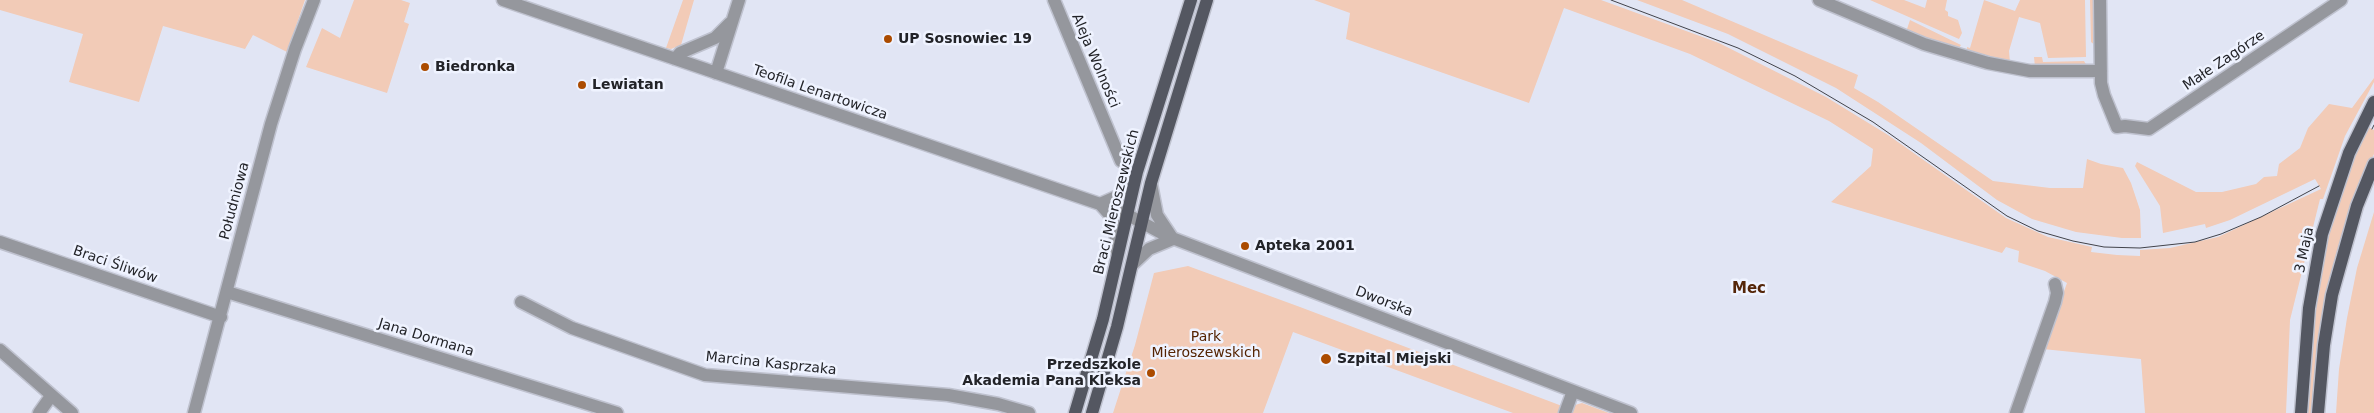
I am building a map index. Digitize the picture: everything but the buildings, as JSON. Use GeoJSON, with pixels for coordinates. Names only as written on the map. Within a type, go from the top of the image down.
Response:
{"type":"FeatureCollection","features":[{"type":"Feature","properties":{"kind":"main road","name":"Braci Mieroszewskich"},"geometry":{"type":"LineString","coordinates":[[1075,413],[1117,262],[1135,179],[1191,0]]}},
{"type":"Feature","properties":{"kind":"main road","name":"Braci Mieroszewskich"},"geometry":{"type":"LineString","coordinates":[[1092,413],[1132,265],[1151,183],[1207,0]]}},
{"type":"Feature","properties":{"kind":"main road","name":"3 Maja"},"geometry":{"type":"LineString","coordinates":[[2301,413],[2309,308],[2322,234],[2349,153],[2374,102]]}},
{"type":"Feature","properties":{"kind":"main road"},"geometry":{"type":"LineString","coordinates":[[2318,413],[2324,346],[2332,295],[2357,206],[2374,164]]}},
{"type":"Feature","properties":{"kind":"street","name":"Południowa"},"geometry":{"type":"LineString","coordinates":[[194,413],[271,124],[295,49],[314,0]]}},
{"type":"Feature","properties":{"kind":"street","name":"Teofila Lenartowicza"},"geometry":{"type":"LineString","coordinates":[[503,0],[1128,215]]}},
{"type":"Feature","properties":{"kind":"street"},"geometry":{"type":"LineString","coordinates":[[716,73],[739,0]]}},
{"type":"Feature","properties":{"kind":"street","name":"Aleja Wolności"},"geometry":{"type":"LineString","coordinates":[[1054,0],[1121,161]]}},
{"type":"Feature","properties":{"kind":"street"},"geometry":{"type":"LineString","coordinates":[[1819,0],[1924,44],[1988,62],[2030,71],[2101,71],[2100,0]]}},
{"type":"Feature","properties":{"kind":"street","name":"Małe Zagórze"},"geometry":{"type":"LineString","coordinates":[[2101,71],[2104,95],[2117,127],[2149,129],[2341,0]]}},
{"type":"Feature","properties":{"kind":"street"},"geometry":{"type":"LineString","coordinates":[[675,59],[680,53],[719,36],[734,16]]}},
{"type":"Feature","properties":{"kind":"street"},"geometry":{"type":"LineString","coordinates":[[1117,262],[1115,227],[1109,214],[1100,204],[1118,196],[1135,179]]}},
{"type":"Feature","properties":{"kind":"street"},"geometry":{"type":"LineString","coordinates":[[1132,265],[1149,249],[1173,239],[1157,215],[1151,183]]}},
{"type":"Feature","properties":{"kind":"street","name":"Dworska"},"geometry":{"type":"LineString","coordinates":[[1128,215],[1173,239],[1631,413]]}},
{"type":"Feature","properties":{"kind":"street","name":"Braci Śliwów"},"geometry":{"type":"LineString","coordinates":[[0,242],[220,317]]}},
{"type":"Feature","properties":{"kind":"street"},"geometry":{"type":"LineString","coordinates":[[2016,413],[2055,302],[2057,293],[2055,284]]}},
{"type":"Feature","properties":{"kind":"street","name":"Jana Dormana"},"geometry":{"type":"LineString","coordinates":[[227,292],[617,413]]}},
{"type":"Feature","properties":{"kind":"street","name":"Marcina Kasprzaka"},"geometry":{"type":"LineString","coordinates":[[521,302],[572,328],[705,375],[948,395],[998,404],[1030,413]]}},
{"type":"Feature","properties":{"kind":"street"},"geometry":{"type":"LineString","coordinates":[[0,350],[72,413]]}},
{"type":"Feature","properties":{"kind":"street"},"geometry":{"type":"LineString","coordinates":[[1565,413],[1573,391]]}},
{"type":"Feature","properties":{"kind":"street"},"geometry":{"type":"LineString","coordinates":[[39,413],[51,396]]}},
{"type":"Feature","properties":{"kind":"green space"},"geometry":{"type":"Polygon","coordinates":[[[0,0],[305,0],[287,52],[253,35],[245,49],[163,26],[139,102],[69,82],[83,34],[0,10],[0,0]]]}},
{"type":"Feature","properties":{"kind":"green space"},"geometry":{"type":"Polygon","coordinates":[[[354,0],[401,0],[410,3],[404,22],[409,24],[387,93],[306,67],[322,28],[340,38],[354,0]]]}},
{"type":"Feature","properties":{"kind":"green space"},"geometry":{"type":"Polygon","coordinates":[[[683,0],[694,0],[681,45],[671,49],[666,48],[683,0]]]}},
{"type":"Feature","properties":{"kind":"green space"},"geometry":{"type":"Polygon","coordinates":[[[1314,0],[1601,0],[1719,43],[1826,97],[1888,135],[2006,218],[2048,237],[2092,247],[2091,252],[2117,255],[2140,256],[2140,250],[2170,248],[2218,237],[2321,189],[2315,179],[2230,220],[2206,228],[2205,224],[2163,233],[2160,206],[2135,166],[2137,162],[2196,192],[2222,192],[2256,184],[2264,177],[2277,176],[2279,164],[2300,148],[2308,128],[2329,104],[2352,108],[2374,78],[2374,82],[2345,136],[2323,199],[2320,199],[2290,320],[2286,413],[2145,413],[2141,359],[2043,349],[2067,283],[2045,271],[2018,262],[2019,251],[2006,247],[2002,253],[1831,202],[1871,166],[1873,149],[1829,121],[1690,54],[1564,8],[1529,103],[1346,39],[1350,13],[1314,0]]]}},
{"type":"Feature","properties":{"kind":"green space"},"geometry":{"type":"Polygon","coordinates":[[[1637,0],[1682,0],[1858,75],[1854,88],[1878,102],[1993,181],[2050,188],[2083,188],[2087,159],[2123,168],[2131,183],[2140,210],[2141,238],[2122,238],[2076,232],[2032,219],[1997,200],[1921,143],[1836,88],[1728,34],[1637,0]]]}},
{"type":"Feature","properties":{"kind":"green space"},"geometry":{"type":"Polygon","coordinates":[[[1870,0],[1904,0],[1925,8],[1927,0],[1947,0],[1945,10],[1948,12],[1948,16],[1958,20],[1962,33],[1959,39],[1870,0]]]}},
{"type":"Feature","properties":{"kind":"green space"},"geometry":{"type":"Polygon","coordinates":[[[1984,0],[2015,11],[2020,0],[2085,0],[2086,57],[2048,58],[2040,23],[2019,17],[2009,51],[2010,63],[1967,50],[1967,47],[1970,48],[1984,0]]]}},
{"type":"Feature","properties":{"kind":"green space"},"geometry":{"type":"Polygon","coordinates":[[[2090,0],[2095,0],[2096,46],[2091,42],[2090,0]]]}},
{"type":"Feature","properties":{"kind":"green space"},"geometry":{"type":"Polygon","coordinates":[[[1910,20],[1961,45],[1959,48],[1935,44],[1907,29],[1910,20]]]}},
{"type":"Feature","properties":{"kind":"green space"},"geometry":{"type":"Polygon","coordinates":[[[2034,57],[2042,57],[2043,62],[2084,61],[2087,66],[2035,67],[2034,57]]]}},
{"type":"Feature","properties":{"kind":"green space"},"geometry":{"type":"Polygon","coordinates":[[[2366,126],[2374,130],[2374,154],[2356,194],[2336,257],[2313,413],[2305,413],[2315,297],[2332,215],[2350,162],[2366,126]]]}},
{"type":"Feature","properties":{"kind":"green space"},"geometry":{"type":"Polygon","coordinates":[[[2374,212],[2374,413],[2336,413],[2339,369],[2347,318],[2357,268],[2374,212]]]}},
{"type":"Feature","properties":{"kind":"green space","name":"Park Mieroszewskich"},"geometry":{"type":"Polygon","coordinates":[[[1188,266],[1562,406],[1559,413],[1513,413],[1293,332],[1263,413],[1113,413],[1135,345],[1154,273],[1188,266]]]}},
{"type":"Feature","properties":{"kind":"green space"},"geometry":{"type":"Polygon","coordinates":[[[1582,403],[1609,413],[1571,413],[1575,405],[1582,403]]]}},
{"type":"Feature","properties":{"kind":"tram line"},"geometry":{"type":"LineString","coordinates":[[1611,0],[1738,48],[1795,76],[1873,122],[2007,216],[2038,231],[2073,241],[2104,247],[2140,248],[2195,242],[2221,234],[2261,217],[2319,186]]}},
{"type":"Feature","properties":{"kind":"tram line"},"geometry":{"type":"LineString","coordinates":[[2372,129],[2374,125]]}},
{"type":"Feature","properties":{"kind":"place","name":"UP Sosnowiec 19"},"geometry":{"type":"Point","coordinates":[888,39]}},
{"type":"Feature","properties":{"kind":"place","name":"Biedronka"},"geometry":{"type":"Point","coordinates":[425,67]}},
{"type":"Feature","properties":{"kind":"place","name":"Lewiatan"},"geometry":{"type":"Point","coordinates":[582,85]}},
{"type":"Feature","properties":{"kind":"place","name":"Apteka 2001"},"geometry":{"type":"Point","coordinates":[1245,246]}},
{"type":"Feature","properties":{"kind":"place","name":"Szpital Miejski"},"geometry":{"type":"Point","coordinates":[1326,359]}},
{"type":"Feature","properties":{"kind":"place","name":"Przedszkole Akademia Pana Kleksa"},"geometry":{"type":"Point","coordinates":[1151,373]}},
{"type":"Feature","properties":{"kind":"district","name":"Mec"},"geometry":{"type":"Point","coordinates":[1749,289]}}]}
